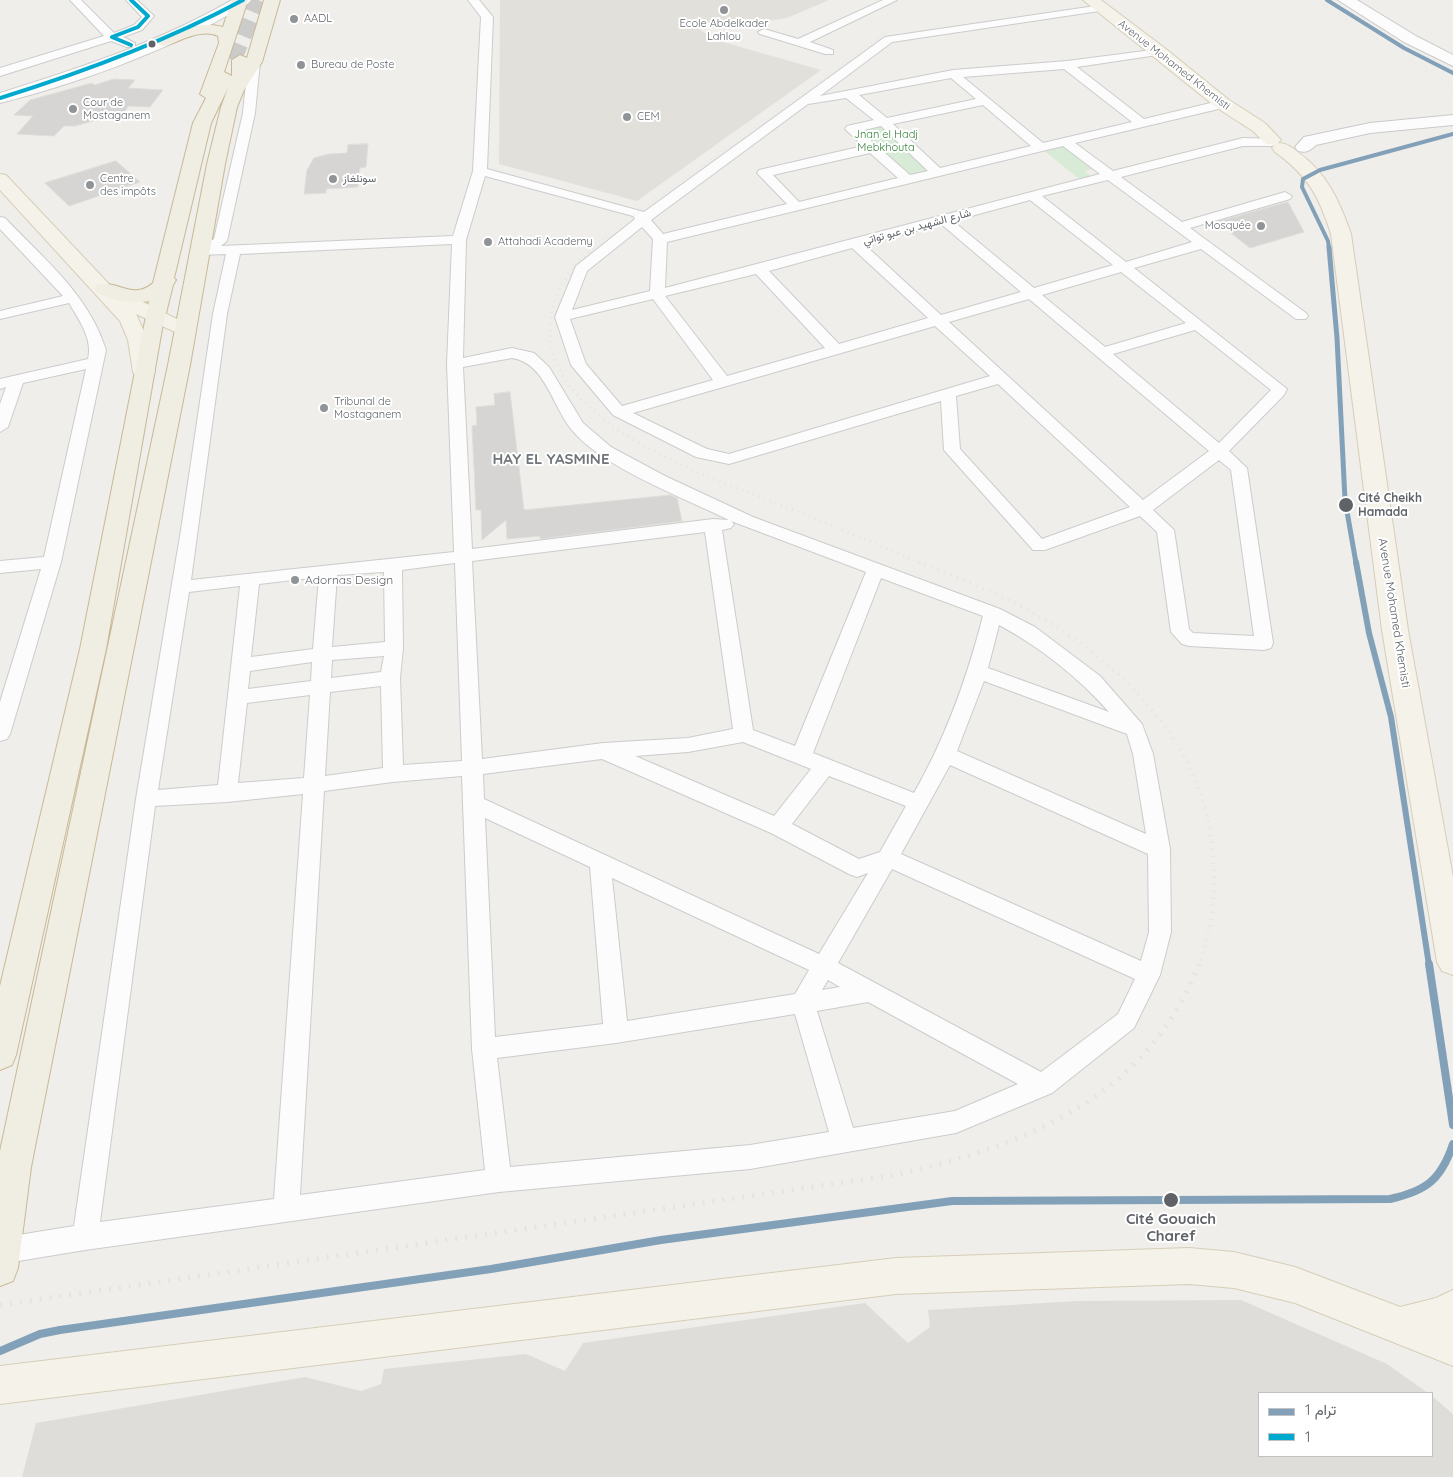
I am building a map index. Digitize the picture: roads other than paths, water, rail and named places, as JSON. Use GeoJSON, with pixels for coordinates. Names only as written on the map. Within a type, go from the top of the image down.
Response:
{"type":"FeatureCollection","features":[{"type":"Feature","properties":{"kind":"highway"},"geometry":{"type":"LineString","coordinates":[[0,1055],[93,649],[144,372],[185,189],[202,123],[272,0]]}},
{"type":"Feature","properties":{"kind":"highway"},"geometry":{"type":"LineString","coordinates":[[1,1257],[14,1167],[186,331],[229,107],[241,75],[239,55],[241,1]]}},
{"type":"Feature","properties":{"kind":"highway"},"geometry":{"type":"LineString","coordinates":[[163,42],[192,32],[208,30],[221,32],[239,55]]}},
{"type":"Feature","properties":{"kind":"highway"},"geometry":{"type":"LineString","coordinates":[[104,289],[140,297],[160,290],[166,280]]}},
{"type":"Feature","properties":{"kind":"main road"},"geometry":{"type":"LineString","coordinates":[[0,87],[57,71],[131,45],[177,24],[220,0]]}},
{"type":"Feature","properties":{"kind":"main road"},"geometry":{"type":"LineString","coordinates":[[1346,0],[1410,39],[1453,61]]}},
{"type":"Feature","properties":{"kind":"main road"},"geometry":{"type":"LineString","coordinates":[[0,98],[75,75],[163,42],[241,1]]}},
{"type":"Feature","properties":{"kind":"main road","name":"Avenue Mohamed Khemisti"},"geometry":{"type":"LineString","coordinates":[[1096,4],[1160,52],[1223,104],[1286,144],[1328,195],[1341,234],[1395,630],[1453,962]]}},
{"type":"Feature","properties":{"kind":"main road"},"geometry":{"type":"LineString","coordinates":[[1286,144],[1396,125],[1453,120]]}},
{"type":"Feature","properties":{"kind":"main road"},"geometry":{"type":"LineString","coordinates":[[0,179],[104,289],[130,320],[138,340],[144,372]]}},
{"type":"Feature","properties":{"kind":"main road"},"geometry":{"type":"LineString","coordinates":[[104,289],[186,331]]}},
{"type":"Feature","properties":{"kind":"main road"},"geometry":{"type":"LineString","coordinates":[[0,1386],[298,1347],[896,1276],[1036,1270],[1190,1266],[1234,1270],[1295,1285],[1453,1347]]}},
{"type":"Feature","properties":{"kind":"main road"},"geometry":{"type":"LineString","coordinates":[[1400,1326],[1444,1315],[1453,1309]]}},
{"type":"Feature","properties":{"kind":"street"},"geometry":{"type":"LineString","coordinates":[[75,0],[112,37],[131,45]]}},
{"type":"Feature","properties":{"kind":"street"},"geometry":{"type":"LineString","coordinates":[[473,0],[487,17],[480,171],[460,240],[455,364],[484,1049],[499,1180]]}},
{"type":"Feature","properties":{"kind":"street"},"geometry":{"type":"LineString","coordinates":[[799,43],[892,0]]}},
{"type":"Feature","properties":{"kind":"street"},"geometry":{"type":"LineString","coordinates":[[0,72],[139,27],[146,22],[148,16],[135,1]]}},
{"type":"Feature","properties":{"kind":"street"},"geometry":{"type":"LineString","coordinates":[[1000,378],[729,459],[702,453],[619,412],[579,365],[562,317],[581,269],[642,220],[806,102],[889,39],[1096,4]]}},
{"type":"Feature","properties":{"kind":"street"},"geometry":{"type":"LineString","coordinates":[[764,32],[829,52]]}},
{"type":"Feature","properties":{"kind":"street"},"geometry":{"type":"LineString","coordinates":[[806,102],[953,74],[1067,65],[1160,52]]}},
{"type":"Feature","properties":{"kind":"street"},"geometry":{"type":"LineString","coordinates":[[200,252],[220,241],[249,113],[239,55]]}},
{"type":"Feature","properties":{"kind":"street"},"geometry":{"type":"LineString","coordinates":[[1067,65],[1142,124]]}},
{"type":"Feature","properties":{"kind":"street"},"geometry":{"type":"LineString","coordinates":[[953,74],[1042,148]]}},
{"type":"Feature","properties":{"kind":"street"},"geometry":{"type":"LineString","coordinates":[[848,93],[884,122],[938,172]]}},
{"type":"Feature","properties":{"kind":"street"},"geometry":{"type":"LineString","coordinates":[[907,179],[851,130],[985,101]]}},
{"type":"Feature","properties":{"kind":"street"},"geometry":{"type":"LineString","coordinates":[[660,239],[1223,104]]}},
{"type":"Feature","properties":{"kind":"street"},"geometry":{"type":"LineString","coordinates":[[1065,142],[1179,228],[1301,316]]}},
{"type":"Feature","properties":{"kind":"street","name":"شارع الشهيد بن عبو تواتي"},"geometry":{"type":"LineString","coordinates":[[562,317],[759,269],[1032,195],[1243,142],[1286,144]]}},
{"type":"Feature","properties":{"kind":"street"},"geometry":{"type":"LineString","coordinates":[[797,207],[764,173],[873,148]]}},
{"type":"Feature","properties":{"kind":"street"},"geometry":{"type":"LineString","coordinates":[[480,171],[638,213],[660,239],[657,295],[723,382]]}},
{"type":"Feature","properties":{"kind":"street"},"geometry":{"type":"LineString","coordinates":[[948,393],[952,450],[1039,546],[1144,509],[1219,452],[1279,389],[1032,195]]}},
{"type":"Feature","properties":{"kind":"street"},"geometry":{"type":"LineString","coordinates":[[1179,228],[1285,196]]}},
{"type":"Feature","properties":{"kind":"street"},"geometry":{"type":"LineString","coordinates":[[854,243],[1165,530],[1180,632],[1184,636],[1189,639],[1264,643],[1239,468],[943,219]]}},
{"type":"Feature","properties":{"kind":"street"},"geometry":{"type":"LineString","coordinates":[[0,222],[73,298],[91,326],[98,350],[52,562],[0,734]]}},
{"type":"Feature","properties":{"kind":"street"},"geometry":{"type":"LineString","coordinates":[[200,252],[460,240]]}},
{"type":"Feature","properties":{"kind":"street"},"geometry":{"type":"LineString","coordinates":[[619,412],[1125,268],[1202,244]]}},
{"type":"Feature","properties":{"kind":"street"},"geometry":{"type":"LineString","coordinates":[[84,1237],[146,799],[181,588],[220,314],[234,249]]}},
{"type":"Feature","properties":{"kind":"street"},"geometry":{"type":"LineString","coordinates":[[759,269],[836,350]]}},
{"type":"Feature","properties":{"kind":"street"},"geometry":{"type":"LineString","coordinates":[[0,315],[73,298]]}},
{"type":"Feature","properties":{"kind":"street"},"geometry":{"type":"LineString","coordinates":[[1102,353],[1197,325]]}},
{"type":"Feature","properties":{"kind":"street"},"geometry":{"type":"LineString","coordinates":[[1,1257],[84,1237],[286,1211],[499,1180],[750,1157],[956,1122],[1043,1085],[1126,1021],[1149,975],[1160,932],[1159,849],[1143,754],[1135,730],[1093,681],[1028,632],[993,613],[747,521],[659,480],[605,451],[577,426],[544,370],[530,356],[512,353],[455,364]]}},
{"type":"Feature","properties":{"kind":"street"},"geometry":{"type":"LineString","coordinates":[[0,384],[95,362]]}},
{"type":"Feature","properties":{"kind":"street"},"geometry":{"type":"LineString","coordinates":[[0,428],[16,380]]}},
{"type":"Feature","properties":{"kind":"street"},"geometry":{"type":"LineString","coordinates":[[181,588],[328,570],[393,565],[463,554],[747,521]]}},
{"type":"Feature","properties":{"kind":"street"},"geometry":{"type":"LineString","coordinates":[[712,525],[744,734]]}},
{"type":"Feature","properties":{"kind":"street"},"geometry":{"type":"LineString","coordinates":[[0,568],[52,562]]}},
{"type":"Feature","properties":{"kind":"street"},"geometry":{"type":"LineString","coordinates":[[393,565],[394,648],[390,678],[393,774]]}},
{"type":"Feature","properties":{"kind":"street"},"geometry":{"type":"LineString","coordinates":[[801,756],[876,569]]}},
{"type":"Feature","properties":{"kind":"street"},"geometry":{"type":"LineString","coordinates":[[286,1211],[328,570]]}},
{"type":"Feature","properties":{"kind":"street"},"geometry":{"type":"LineString","coordinates":[[227,794],[250,580]]}},
{"type":"Feature","properties":{"kind":"street"},"geometry":{"type":"LineString","coordinates":[[844,1141],[803,1001],[822,966],[888,858],[946,754],[978,671],[993,613]]}},
{"type":"Feature","properties":{"kind":"street"},"geometry":{"type":"LineString","coordinates":[[241,665],[323,654],[394,648]]}},
{"type":"Feature","properties":{"kind":"street"},"geometry":{"type":"LineString","coordinates":[[978,671],[1135,730]]}},
{"type":"Feature","properties":{"kind":"street"},"geometry":{"type":"LineString","coordinates":[[237,697],[321,685],[390,678]]}},
{"type":"Feature","properties":{"kind":"street"},"geometry":{"type":"LineString","coordinates":[[146,799],[227,794],[314,785],[393,774],[472,768],[603,750],[688,745],[744,734],[919,803]]}},
{"type":"Feature","properties":{"kind":"street"},"geometry":{"type":"LineString","coordinates":[[603,750],[778,827],[857,868],[888,858],[1149,975]]}},
{"type":"Feature","properties":{"kind":"street"},"geometry":{"type":"LineString","coordinates":[[946,754],[1159,849]]}},
{"type":"Feature","properties":{"kind":"street"},"geometry":{"type":"LineString","coordinates":[[778,827],[825,766]]}},
{"type":"Feature","properties":{"kind":"street"},"geometry":{"type":"LineString","coordinates":[[474,802],[822,966],[1043,1085]]}},
{"type":"Feature","properties":{"kind":"street"},"geometry":{"type":"LineString","coordinates":[[600,861],[616,1033]]}},
{"type":"Feature","properties":{"kind":"street"},"geometry":{"type":"LineString","coordinates":[[484,1049],[616,1033],[803,1001],[871,992]]}},
{"type":"Feature","properties":{"kind":"tunnel"},"geometry":{"type":"LineString","coordinates":[[233,60],[258,0]]}},
{"type":"Feature","properties":{"kind":"railway"},"geometry":{"type":"LineString","coordinates":[[592,248],[625,221],[808,91],[929,0]]}},
{"type":"Feature","properties":{"kind":"railway"},"geometry":{"type":"LineString","coordinates":[[1316,0],[1453,88]]}},
{"type":"Feature","properties":{"kind":"railway"},"geometry":{"type":"LineString","coordinates":[[592,248],[562,284],[553,306],[550,331],[557,364],[576,393],[603,419],[637,442],[712,478],[921,563]]}},
{"type":"Feature","properties":{"kind":"railway"},"geometry":{"type":"LineString","coordinates":[[918,562],[997,595],[1042,618],[1106,663],[1134,689],[1158,717],[1179,748],[1196,781],[1207,818],[1213,857],[1214,885],[1210,926],[1199,965]]}},
{"type":"Feature","properties":{"kind":"railway"},"geometry":{"type":"LineString","coordinates":[[0,1305],[895,1175],[943,1163],[990,1149],[1035,1131],[1076,1109],[1114,1082],[1148,1049],[1176,1010],[1199,964]]}},
{"type":"Feature","properties":{"kind":"tram line","name":"1"},"geometry":{"type":"LineString","coordinates":[[1327,0],[1404,48],[1453,73]]}},
{"type":"Feature","properties":{"kind":"tram line","name":"1"},"geometry":{"type":"LineString","coordinates":[[1453,134],[1320,170],[1303,179],[1302,187],[1328,241],[1337,338],[1345,500],[1369,633],[1391,717],[1453,1125]]}},
{"type":"Feature","properties":{"kind":"tram line","name":"1"},"geometry":{"type":"LineString","coordinates":[[0,1351],[40,1334],[60,1330],[491,1269],[661,1240],[952,1201],[1390,1199],[1414,1193],[1431,1182],[1444,1167],[1453,1144]]}},
{"type":"Feature","properties":{"kind":"place","name":"Ecole Abdelkader Lahlou"},"geometry":{"type":"Point","coordinates":[724,10]}},
{"type":"Feature","properties":{"kind":"place","name":"AADL"},"geometry":{"type":"Point","coordinates":[294,19]}},
{"type":"Feature","properties":{"kind":"place","name":"Bureau de Poste"},"geometry":{"type":"Point","coordinates":[301,65]}},
{"type":"Feature","properties":{"kind":"place","name":"Cour de Mostaganem"},"geometry":{"type":"Point","coordinates":[73,109]}},
{"type":"Feature","properties":{"kind":"place","name":"CEM"},"geometry":{"type":"Point","coordinates":[627,117]}},
{"type":"Feature","properties":{"kind":"place","name":"سونلغاز"},"geometry":{"type":"Point","coordinates":[333,179]}},
{"type":"Feature","properties":{"kind":"place","name":"Centre des impôts"},"geometry":{"type":"Point","coordinates":[90,185]}},
{"type":"Feature","properties":{"kind":"place","name":"Mosquée"},"geometry":{"type":"Point","coordinates":[1261,226]}},
{"type":"Feature","properties":{"kind":"place","name":"Attahadi Academy"},"geometry":{"type":"Point","coordinates":[488,242]}},
{"type":"Feature","properties":{"kind":"place","name":"Tribunal de Mostaganem"},"geometry":{"type":"Point","coordinates":[324,408]}},
{"type":"Feature","properties":{"kind":"place","name":"Cité Cheikh Hamada"},"geometry":{"type":"Point","coordinates":[1346,505]}},
{"type":"Feature","properties":{"kind":"place","name":"Adornas Design"},"geometry":{"type":"Point","coordinates":[295,580]}},
{"type":"Feature","properties":{"kind":"place","name":"Cité Gouaich Charef"},"geometry":{"type":"Point","coordinates":[1171,1200]}},
{"type":"Feature","properties":{"kind":"district","name":"HAY EL YASMINE"},"geometry":{"type":"Point","coordinates":[551,459]}},
{"type":"Feature","properties":{"kind":"park label","name":"Jnan el Hadj Mebkhouta"},"geometry":{"type":"Point","coordinates":[886,141]}}]}
